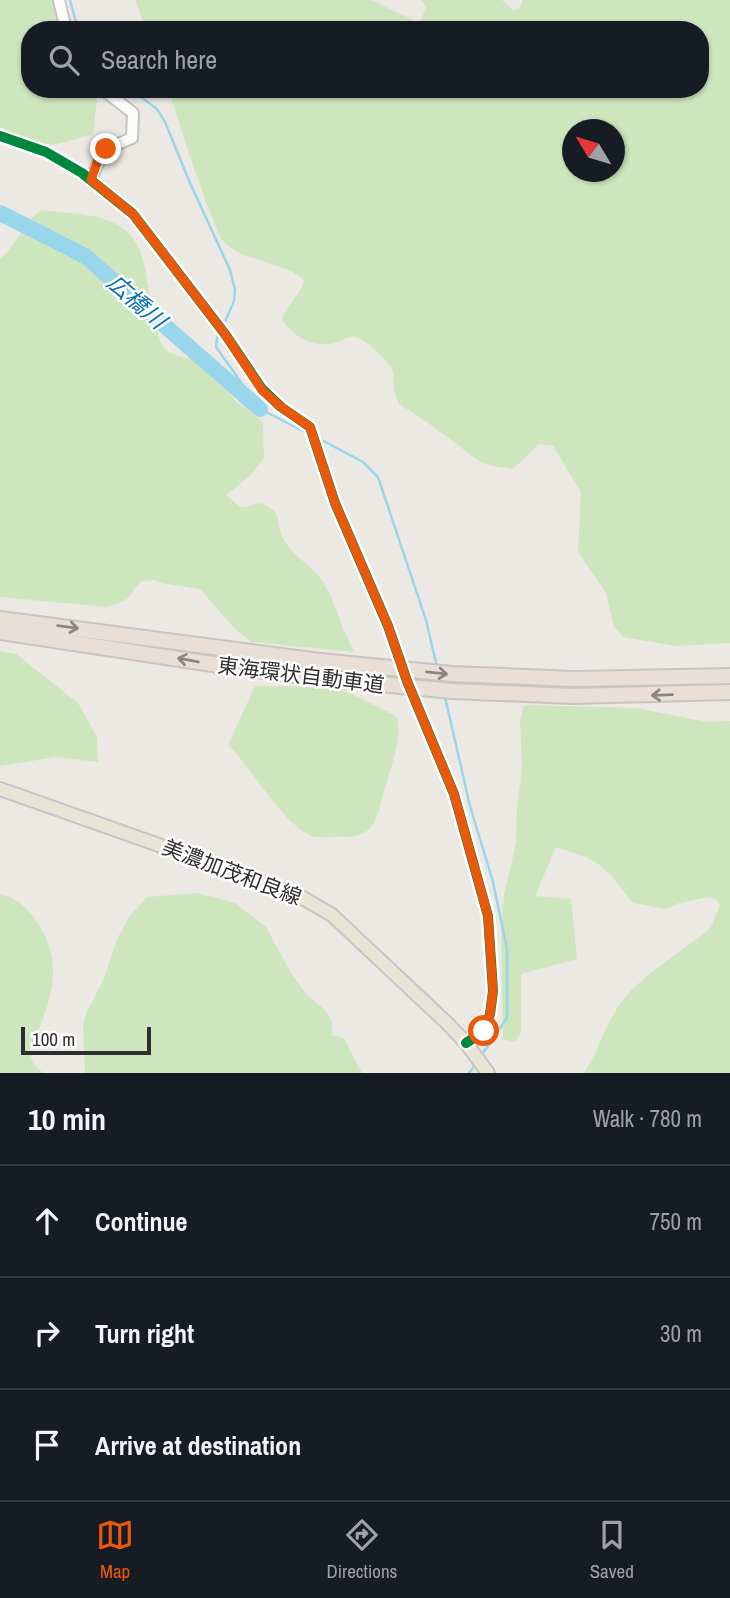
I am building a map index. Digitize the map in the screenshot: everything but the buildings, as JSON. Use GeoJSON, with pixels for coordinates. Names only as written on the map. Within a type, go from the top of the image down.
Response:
{"type":"FeatureCollection","features":[{"type":"Feature","properties":{"kind":"highway","name":"東海環状自動車道"},"geometry":{"type":"LineString","coordinates":[[0,619],[320,661],[452,674],[574,680],[730,676]]}},
{"type":"Feature","properties":{"kind":"highway","name":"東海環状自動車道"},"geometry":{"type":"LineString","coordinates":[[0,632],[232,667],[452,691],[573,696],[730,692]]}},
{"type":"Feature","properties":{"kind":"main road","name":"美濃加茂和良線"},"geometry":{"type":"LineString","coordinates":[[0,789],[296,894],[332,915],[469,1047],[485,1069]]}},
{"type":"Feature","properties":{"kind":"street"},"geometry":{"type":"LineString","coordinates":[[60,0],[64,21]]}},
{"type":"Feature","properties":{"kind":"street"},"geometry":{"type":"LineString","coordinates":[[91,180],[98,160],[106,149],[132,138],[133,113],[114,98]]}},
{"type":"Feature","properties":{"kind":"street"},"geometry":{"type":"LineString","coordinates":[[0,136],[46,152],[91,180],[133,214],[218,323],[262,390],[310,427],[335,503],[388,626],[410,690],[454,794],[488,916],[493,991],[490,1014],[484,1031],[469,1047]]}},
{"type":"Feature","properties":{"kind":"green space"},"geometry":{"type":"Polygon","coordinates":[[[0,0],[58,0],[62,21],[21,21],[21,98],[96,98],[93,134],[45,145],[26,140],[0,127],[0,0]]]}},
{"type":"Feature","properties":{"kind":"green space"},"geometry":{"type":"Polygon","coordinates":[[[135,0],[371,0],[415,21],[143,21],[135,0]]]}},
{"type":"Feature","properties":{"kind":"green space"},"geometry":{"type":"Polygon","coordinates":[[[421,0],[502,0],[513,10],[519,9],[523,0],[730,0],[730,643],[675,646],[623,637],[614,626],[606,593],[578,552],[581,492],[553,446],[539,444],[513,469],[479,461],[399,404],[390,365],[360,338],[352,337],[326,344],[304,340],[282,320],[304,280],[286,269],[244,255],[226,244],[204,197],[171,98],[709,98],[709,21],[418,21],[426,7],[421,0]]]}},
{"type":"Feature","properties":{"kind":"green space"},"geometry":{"type":"Polygon","coordinates":[[[41,210],[98,217],[123,228],[133,238],[142,258],[163,346],[169,352],[200,364],[234,399],[263,423],[264,458],[251,475],[226,495],[242,507],[260,503],[274,511],[285,542],[328,590],[355,652],[251,642],[233,627],[200,589],[155,580],[141,581],[127,599],[108,607],[0,597],[0,259],[29,221],[41,210]]]}},
{"type":"Feature","properties":{"kind":"green space"},"geometry":{"type":"Polygon","coordinates":[[[0,651],[16,654],[78,703],[97,737],[98,762],[56,757],[0,766],[0,651]]]}},
{"type":"Feature","properties":{"kind":"green space"},"geometry":{"type":"Polygon","coordinates":[[[255,686],[330,687],[354,695],[396,716],[398,734],[395,755],[378,813],[367,831],[352,836],[325,837],[315,837],[304,832],[281,811],[228,745],[255,686]]]}},
{"type":"Feature","properties":{"kind":"green space"},"geometry":{"type":"Polygon","coordinates":[[[524,705],[636,708],[707,722],[730,721],[730,1073],[584,1073],[616,1010],[625,998],[646,977],[706,932],[711,927],[720,905],[717,900],[709,897],[679,903],[666,909],[633,903],[600,865],[556,847],[535,896],[571,899],[577,959],[521,974],[521,1032],[515,1042],[503,1039],[501,924],[504,895],[516,843],[522,767],[520,720],[524,705]]]}},
{"type":"Feature","properties":{"kind":"green space"},"geometry":{"type":"Polygon","coordinates":[[[198,893],[235,903],[266,927],[291,973],[306,994],[326,1011],[332,1023],[332,1035],[344,1038],[362,1073],[85,1073],[83,1024],[104,978],[117,939],[129,917],[147,897],[198,893]]]}},
{"type":"Feature","properties":{"kind":"green space"},"geometry":{"type":"Polygon","coordinates":[[[0,895],[13,899],[28,911],[43,931],[50,948],[53,982],[44,1016],[29,1051],[33,1063],[43,1073],[0,1073],[0,895]]]}},
{"type":"Feature","properties":{"kind":"waterway"},"geometry":{"type":"LineString","coordinates":[[70,0],[76,21]]}},
{"type":"Feature","properties":{"kind":"waterway"},"geometry":{"type":"LineString","coordinates":[[142,98],[157,109],[165,122],[230,270],[235,290],[234,301],[224,324]]}},
{"type":"Feature","properties":{"kind":"waterway","name":"広橋川"},"geometry":{"type":"LineString","coordinates":[[0,213],[85,256],[260,409]]}},
{"type":"Feature","properties":{"kind":"waterway"},"geometry":{"type":"LineString","coordinates":[[218,333],[216,347],[260,409],[307,433]]}},
{"type":"Feature","properties":{"kind":"waterway"},"geometry":{"type":"LineString","coordinates":[[316,437],[363,462],[378,477],[426,620],[437,667]]}},
{"type":"Feature","properties":{"kind":"waterway"},"geometry":{"type":"LineString","coordinates":[[445,697],[470,806],[493,882],[507,949],[507,1018],[481,1056]]}},
{"type":"Feature","properties":{"kind":"waterway"},"geometry":{"type":"LineString","coordinates":[[469,1073],[476,1064]]}},
{"type":"Feature","properties":{"kind":"cycle path"},"geometry":{"type":"LineString","coordinates":[[0,136],[46,152],[82,173],[133,214],[225,334],[262,389],[281,407],[310,427],[335,503],[388,626],[407,681],[454,794],[488,916],[493,991],[490,1014],[484,1031],[466,1043]]}},
{"type":"Feature","properties":{"kind":"route"},"geometry":{"type":"LineString","coordinates":[[106,149],[98,160],[91,180],[133,214],[225,334],[262,390],[310,427],[319,448],[335,503],[388,626],[407,681],[454,794],[488,916],[493,991],[490,1014],[484,1031]]}}]}
